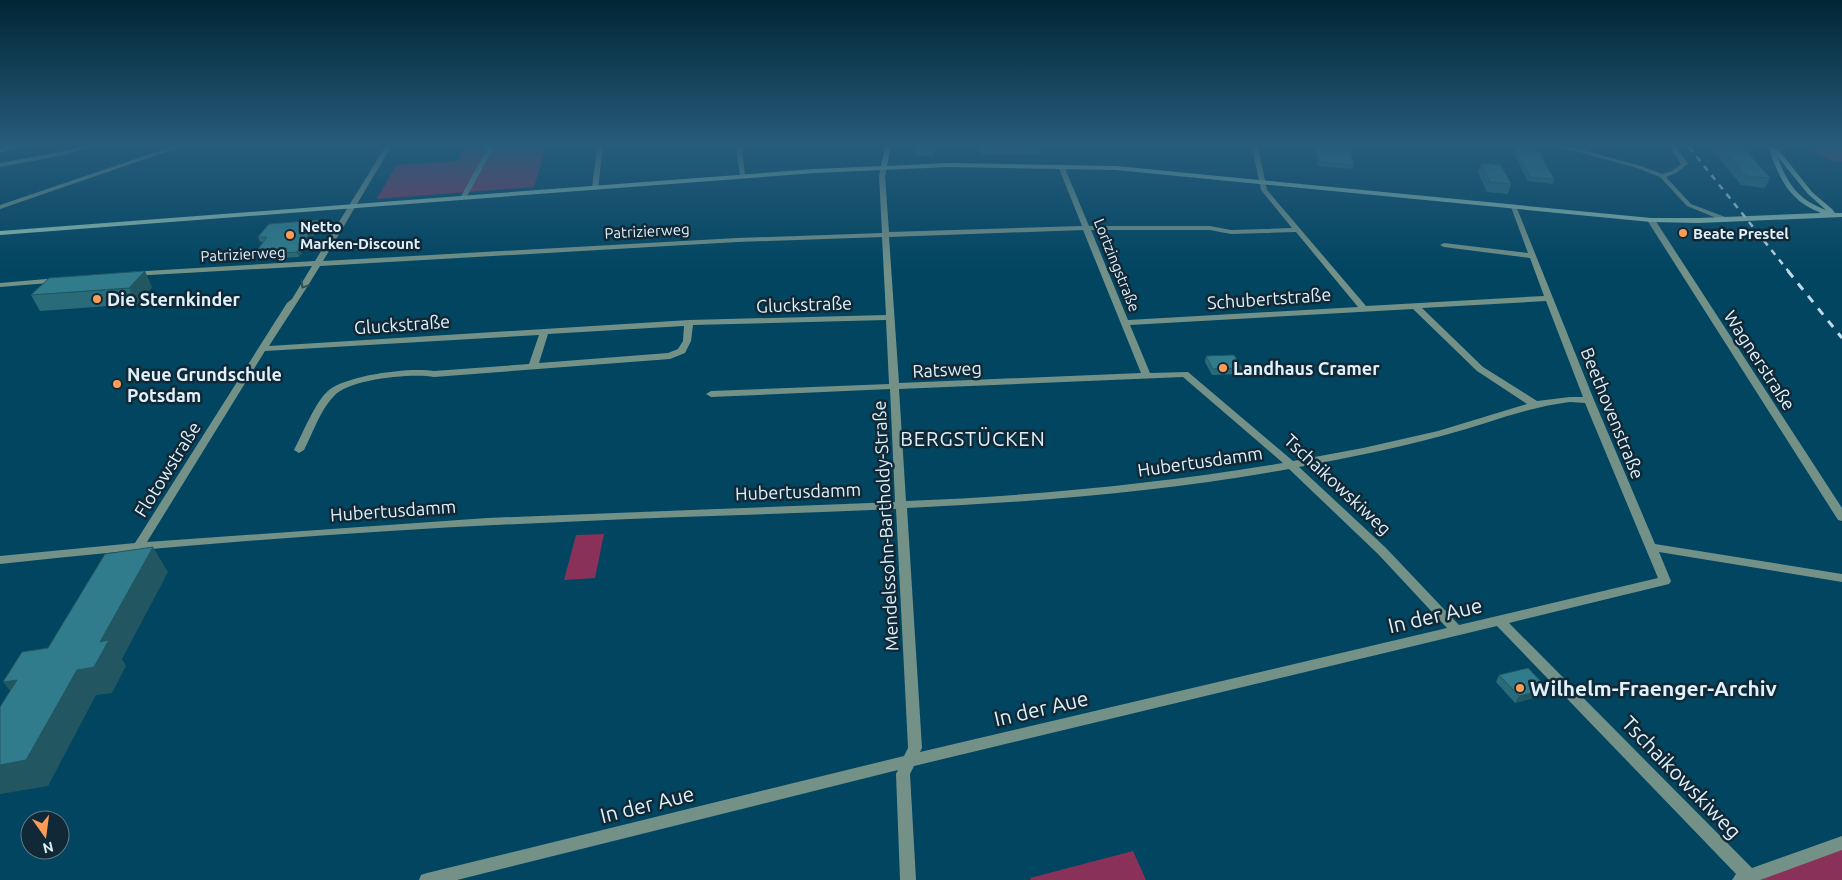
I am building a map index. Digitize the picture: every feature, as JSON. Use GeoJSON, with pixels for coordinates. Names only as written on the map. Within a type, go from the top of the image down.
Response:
{"type":"FeatureCollection","features":[{"type":"Feature","properties":{"kind":"street"},"geometry":{"type":"LineString","coordinates":[[0,207],[56,188]]}},
{"type":"Feature","properties":{"kind":"street","name":"Flotowstraße"},"geometry":{"type":"LineString","coordinates":[[138,547],[290,304],[295,301],[362,188]]}},
{"type":"Feature","properties":{"kind":"street"},"geometry":{"type":"LineString","coordinates":[[462,198],[468,188]]}},
{"type":"Feature","properties":{"kind":"street"},"geometry":{"type":"LineString","coordinates":[[0,233],[594,188]]}},
{"type":"Feature","properties":{"kind":"street","name":"Mendelssohn-Bartholdy-Straße"},"geometry":{"type":"LineString","coordinates":[[883,188],[915,748],[903,774],[908,880]]}},
{"type":"Feature","properties":{"kind":"street","name":"Lortzingstraße"},"geometry":{"type":"LineString","coordinates":[[1070,188],[1146,375]]}},
{"type":"Feature","properties":{"kind":"street"},"geometry":{"type":"LineString","coordinates":[[1264,188],[1363,308]]}},
{"type":"Feature","properties":{"kind":"street"},"geometry":{"type":"LineString","coordinates":[[1330,188],[1651,220],[1729,220],[1799,215],[1842,216]]}},
{"type":"Feature","properties":{"kind":"street"},"geometry":{"type":"LineString","coordinates":[[1673,188],[1688,205],[1729,220]]}},
{"type":"Feature","properties":{"kind":"street"},"geometry":{"type":"LineString","coordinates":[[1788,188],[1810,206],[1842,220]]}},
{"type":"Feature","properties":{"kind":"street"},"geometry":{"type":"LineString","coordinates":[[1806,188],[1830,210],[1832,215]]}},
{"type":"Feature","properties":{"kind":"street","name":"Beethovenstraße"},"geometry":{"type":"LineString","coordinates":[[1514,207],[1589,400],[1665,581]]}},
{"type":"Feature","properties":{"kind":"street","name":"Wagnerstraße"},"geometry":{"type":"LineString","coordinates":[[1651,220],[1842,517]]}},
{"type":"Feature","properties":{"kind":"street","name":"Patrizierweg"},"geometry":{"type":"LineString","coordinates":[[126,275],[737,240],[1087,229],[1210,228],[1231,232],[1297,230]]}},
{"type":"Feature","properties":{"kind":"street"},"geometry":{"type":"LineString","coordinates":[[1444,245],[1534,256]]}},
{"type":"Feature","properties":{"kind":"street"},"geometry":{"type":"LineString","coordinates":[[0,285],[70,279]]}},
{"type":"Feature","properties":{"kind":"street","name":"Schubertstraße"},"geometry":{"type":"LineString","coordinates":[[1125,324],[1550,298]]}},
{"type":"Feature","properties":{"kind":"street"},"geometry":{"type":"LineString","coordinates":[[1414,305],[1480,369],[1536,405]]}},
{"type":"Feature","properties":{"kind":"street","name":"Gluckstraße"},"geometry":{"type":"LineString","coordinates":[[262,349],[689,323],[890,318]]}},
{"type":"Feature","properties":{"kind":"street"},"geometry":{"type":"LineString","coordinates":[[299,450],[330,394],[346,384],[400,374],[428,372],[434,374],[670,356],[682,352],[687,340],[689,323]]}},
{"type":"Feature","properties":{"kind":"street"},"geometry":{"type":"LineString","coordinates":[[533,366],[545,331]]}},
{"type":"Feature","properties":{"kind":"street","name":"Ratsweg"},"geometry":{"type":"LineString","coordinates":[[711,394],[894,388],[1185,374]]}},
{"type":"Feature","properties":{"kind":"street","name":"Tschaikowskiweg"},"geometry":{"type":"LineString","coordinates":[[1185,374],[1292,466],[1382,551],[1457,631]]}},
{"type":"Feature","properties":{"kind":"street","name":"Hubertusdamm"},"geometry":{"type":"LineString","coordinates":[[0,560],[408,526],[902,505],[1121,489],[1208,479],[1292,466],[1443,433],[1536,405],[1570,398],[1589,400]]}},
{"type":"Feature","properties":{"kind":"street"},"geometry":{"type":"LineString","coordinates":[[1650,547],[1842,578]]}},
{"type":"Feature","properties":{"kind":"street","name":"In der Aue"},"geometry":{"type":"LineString","coordinates":[[427,880],[909,761],[1665,581]]}},
{"type":"Feature","properties":{"kind":"street","name":"Tschaikowskiweg"},"geometry":{"type":"LineString","coordinates":[[1500,621],[1745,878]]}},
{"type":"Feature","properties":{"kind":"street"},"geometry":{"type":"LineString","coordinates":[[1745,878],[1842,844]]}},
{"type":"Feature","properties":{"kind":"shaded area"},"geometry":{"type":"Polygon","coordinates":[[[383,188],[520,188],[377,199],[383,188]]]}},
{"type":"Feature","properties":{"kind":"shaded area"},"geometry":{"type":"Polygon","coordinates":[[[604,534],[595,578],[564,580],[576,535],[604,534]]]}},
{"type":"Feature","properties":{"kind":"shaded area"},"geometry":{"type":"Polygon","coordinates":[[[1842,843],[1842,880],[1740,880],[1842,843]]]}},
{"type":"Feature","properties":{"kind":"shaded area"},"geometry":{"type":"Polygon","coordinates":[[[1133,851],[1146,880],[1031,880],[1030,878],[1133,851]]]}},
{"type":"Feature","properties":{"kind":"building","name":"Netto Marken-Discount"},"geometry":{"type":"Polygon","coordinates":[[[318,220],[297,252],[282,253],[284,249],[256,252],[267,237],[258,237],[269,224],[318,220]]]}},
{"type":"Feature","properties":{"kind":"building"},"geometry":{"type":"Polygon","coordinates":[[[145,271],[129,288],[31,295],[49,278],[145,271]]]}},
{"type":"Feature","properties":{"kind":"building"},"geometry":{"type":"Polygon","coordinates":[[[1234,355],[1242,368],[1213,369],[1206,356],[1234,355]]]}},
{"type":"Feature","properties":{"kind":"building"},"geometry":{"type":"Polygon","coordinates":[[[153,547],[100,642],[109,640],[94,667],[77,670],[26,760],[0,765],[0,707],[17,680],[3,682],[22,652],[48,648],[105,554],[153,547]]]}},
{"type":"Feature","properties":{"kind":"building"},"geometry":{"type":"Polygon","coordinates":[[[1528,668],[1548,689],[1519,696],[1499,675],[1528,668]]]}},
{"type":"Feature","properties":{"kind":"railway"},"geometry":{"type":"LineString","coordinates":[[1722,188],[1789,272]]}},
{"type":"Feature","properties":{"kind":"railway"},"geometry":{"type":"LineString","coordinates":[[1788,271],[1842,338]]}},
{"type":"Feature","properties":{"kind":"place","name":"Beate Prestel"},"geometry":{"type":"Point","coordinates":[1683,233]}},
{"type":"Feature","properties":{"kind":"place","name":"Netto Marken-Discount"},"geometry":{"type":"Point","coordinates":[290,235]}},
{"type":"Feature","properties":{"kind":"place","name":"Die Sternkinder"},"geometry":{"type":"Point","coordinates":[97,299]}},
{"type":"Feature","properties":{"kind":"place","name":"Landhaus Cramer"},"geometry":{"type":"Point","coordinates":[1223,368]}},
{"type":"Feature","properties":{"kind":"place","name":"Neue Grundschule Potsdam"},"geometry":{"type":"Point","coordinates":[117,384]}},
{"type":"Feature","properties":{"kind":"place","name":"Wilhelm-Fraenger-Archiv"},"geometry":{"type":"Point","coordinates":[1520,688]}},
{"type":"Feature","properties":{"kind":"district","name":"BERGSTÜCKEN"},"geometry":{"type":"Point","coordinates":[973,438]}}]}
